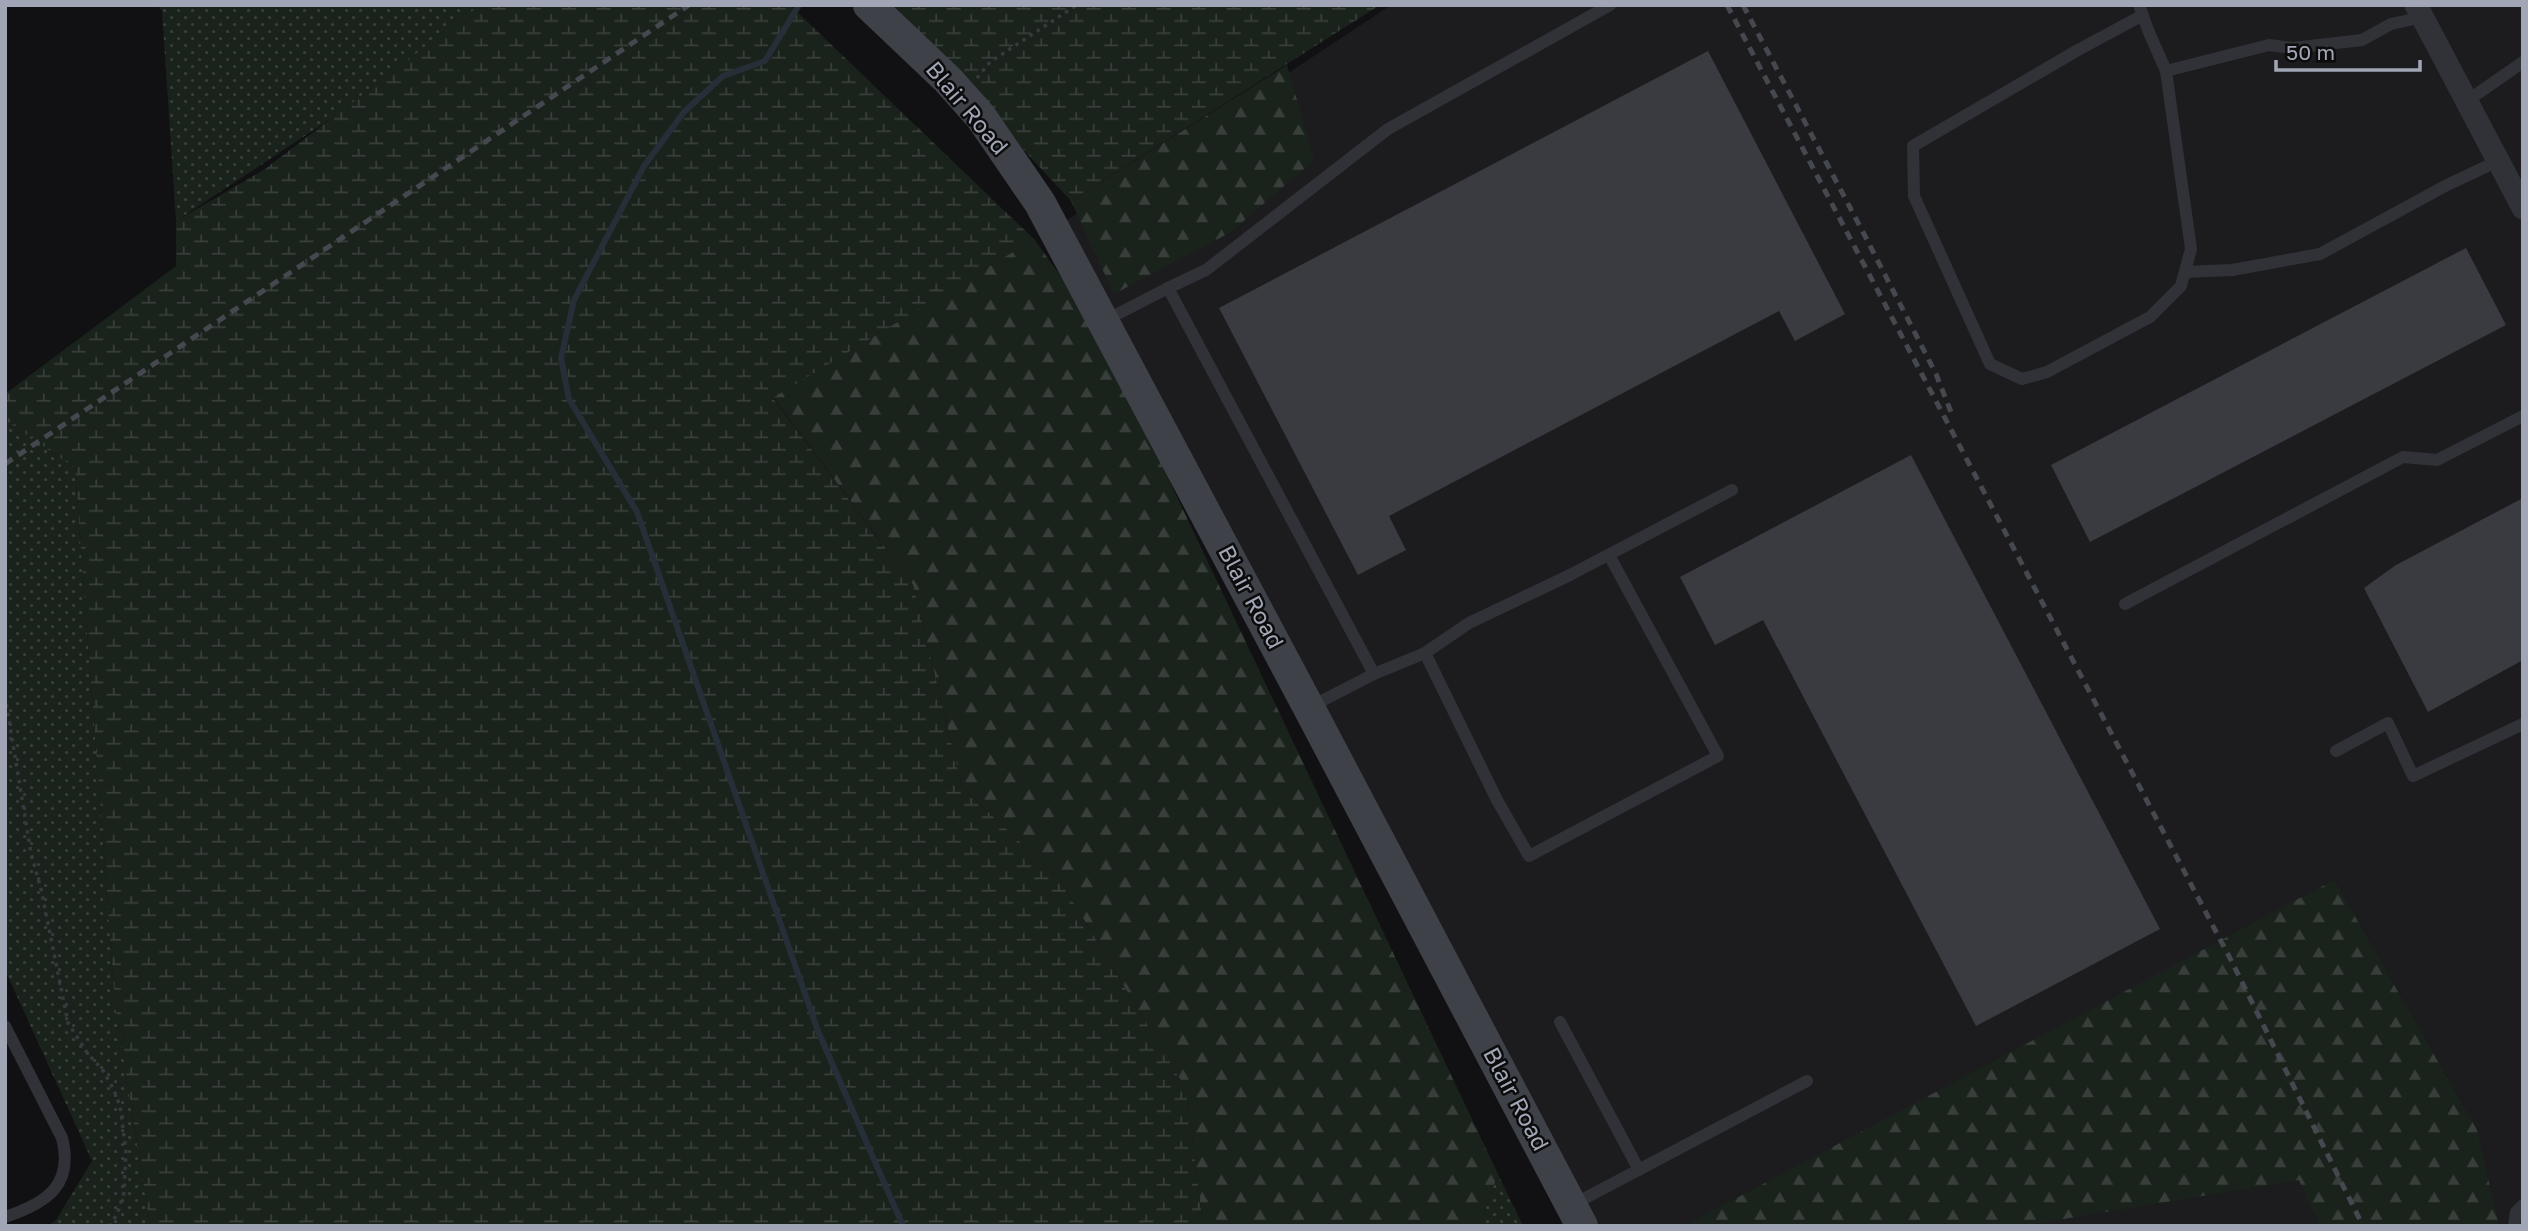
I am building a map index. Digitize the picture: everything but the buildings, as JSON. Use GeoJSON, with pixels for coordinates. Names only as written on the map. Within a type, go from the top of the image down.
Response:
{"type":"FeatureCollection","features":[{"type":"Feature","properties":{"kind":"street","name":"Blair Road"},"geometry":{"type":"LineString","coordinates":[[869,5],[911,43],[969,103],[1040,203],[1577,1215]]}},
{"type":"Feature","properties":{"kind":"street"},"geometry":{"type":"LineString","coordinates":[[2419,11],[2523,208]]}},
{"type":"Feature","properties":{"kind":"lane"},"geometry":{"type":"LineString","coordinates":[[1104,321],[1206,270],[1388,129],[1610,5]]}},
{"type":"Feature","properties":{"kind":"lane"},"geometry":{"type":"LineString","coordinates":[[2141,10],[2166,71],[2191,249],[2181,286],[2150,317],[2046,372],[2022,379],[1990,364],[1914,196],[1913,146],[2141,10]]}},
{"type":"Feature","properties":{"kind":"lane"},"geometry":{"type":"LineString","coordinates":[[2166,71],[2269,45],[2294,48],[2362,40],[2419,11]]}},
{"type":"Feature","properties":{"kind":"lane"},"geometry":{"type":"LineString","coordinates":[[2467,101],[2523,62]]}},
{"type":"Feature","properties":{"kind":"lane"},"geometry":{"type":"LineString","coordinates":[[2185,272],[2232,270],[2320,254],[2447,185],[2498,161]]}},
{"type":"Feature","properties":{"kind":"lane"},"geometry":{"type":"LineString","coordinates":[[1168,288],[1374,674]]}},
{"type":"Feature","properties":{"kind":"lane"},"geometry":{"type":"LineString","coordinates":[[2125,604],[2403,457],[2437,460],[2523,416]]}},
{"type":"Feature","properties":{"kind":"lane"},"geometry":{"type":"LineString","coordinates":[[1309,708],[1374,674],[1425,653],[1469,623],[1609,555],[1732,490]]}},
{"type":"Feature","properties":{"kind":"lane"},"geometry":{"type":"LineString","coordinates":[[1425,653],[1497,800],[1529,856],[1718,756],[1609,555]]}},
{"type":"Feature","properties":{"kind":"lane"},"geometry":{"type":"LineString","coordinates":[[2336,751],[2388,723],[2413,776],[2523,724]]}},
{"type":"Feature","properties":{"kind":"lane"},"geometry":{"type":"LineString","coordinates":[[1560,1021],[1639,1170]]}},
{"type":"Feature","properties":{"kind":"lane"},"geometry":{"type":"LineString","coordinates":[[5,1026],[62,1138],[67,1157],[63,1177],[52,1192],[37,1204],[5,1217]]}},
{"type":"Feature","properties":{"kind":"lane"},"geometry":{"type":"LineString","coordinates":[[1577,1215],[1639,1170],[1807,1081]]}},
{"type":"Feature","properties":{"kind":"lane"},"geometry":{"type":"LineString","coordinates":[[2514,1226],[2516,1212],[2523,1205]]}},
{"type":"Feature","properties":{"kind":"path"},"geometry":{"type":"LineString","coordinates":[[969,103],[977,78],[990,62],[1077,5]]}},
{"type":"Feature","properties":{"kind":"path"},"geometry":{"type":"LineString","coordinates":[[5,696],[31,853],[41,889],[68,1023],[88,1054],[102,1069],[120,1106],[126,1151],[124,1193],[110,1226]]}},
{"type":"Feature","properties":{"kind":"shaded area"},"geometry":{"type":"Polygon","coordinates":[[[1391,5],[2523,5],[2523,1226],[1579,1226],[1067,220],[1391,5]]]}},
{"type":"Feature","properties":{"kind":"green space"},"geometry":{"type":"Polygon","coordinates":[[[157,5],[481,5],[350,106],[176,221],[162,11],[157,5]]]}},
{"type":"Feature","properties":{"kind":"green space"},"geometry":{"type":"Polygon","coordinates":[[[480,5],[790,5],[1034,239],[773,398],[913,585],[962,787],[1060,880],[1186,1089],[1203,1226],[150,1226],[115,1004],[75,468],[5,420],[5,394],[176,266],[176,221],[265,169],[480,5]]]}},
{"type":"Feature","properties":{"kind":"green space"},"geometry":{"type":"Polygon","coordinates":[[[889,5],[1380,5],[1071,201],[889,5]]]}},
{"type":"Feature","properties":{"kind":"green space"},"geometry":{"type":"Polygon","coordinates":[[[1287,65],[1314,160],[1231,232],[1114,294],[1071,201],[1287,65]]]}},
{"type":"Feature","properties":{"kind":"green space"},"geometry":{"type":"Polygon","coordinates":[[[1034,239],[1095,324],[1498,1174],[1479,1226],[1203,1226],[1186,1089],[1060,880],[962,787],[913,585],[773,397],[1034,239]]]}},
{"type":"Feature","properties":{"kind":"green space"},"geometry":{"type":"Polygon","coordinates":[[[5,420],[75,468],[115,1004],[150,1226],[48,1226],[56,1220],[92,1161],[5,970],[5,420]]]}},
{"type":"Feature","properties":{"kind":"green space"},"geometry":{"type":"Polygon","coordinates":[[[2334,880],[2477,1130],[2499,1226],[2320,1226],[2299,1180],[2021,1226],[1684,1226],[2334,880]]]}},
{"type":"Feature","properties":{"kind":"green space"},"geometry":{"type":"Polygon","coordinates":[[[1498,1174],[1523,1226],[1479,1226],[1498,1174]]]}},
{"type":"Feature","properties":{"kind":"waterway"},"geometry":{"type":"LineString","coordinates":[[799,5],[765,61],[723,76],[684,112],[644,166],[574,300],[561,358],[569,399],[637,512],[818,1031],[903,1226]]}},
{"type":"Feature","properties":{"kind":"railway"},"geometry":{"type":"LineString","coordinates":[[5,464],[689,5]]}},
{"type":"Feature","properties":{"kind":"railway"},"geometry":{"type":"LineString","coordinates":[[1727,5],[2232,962],[2363,1226]]}},
{"type":"Feature","properties":{"kind":"railway"},"geometry":{"type":"LineString","coordinates":[[1743,5],[1936,374],[1951,412]]}}]}
